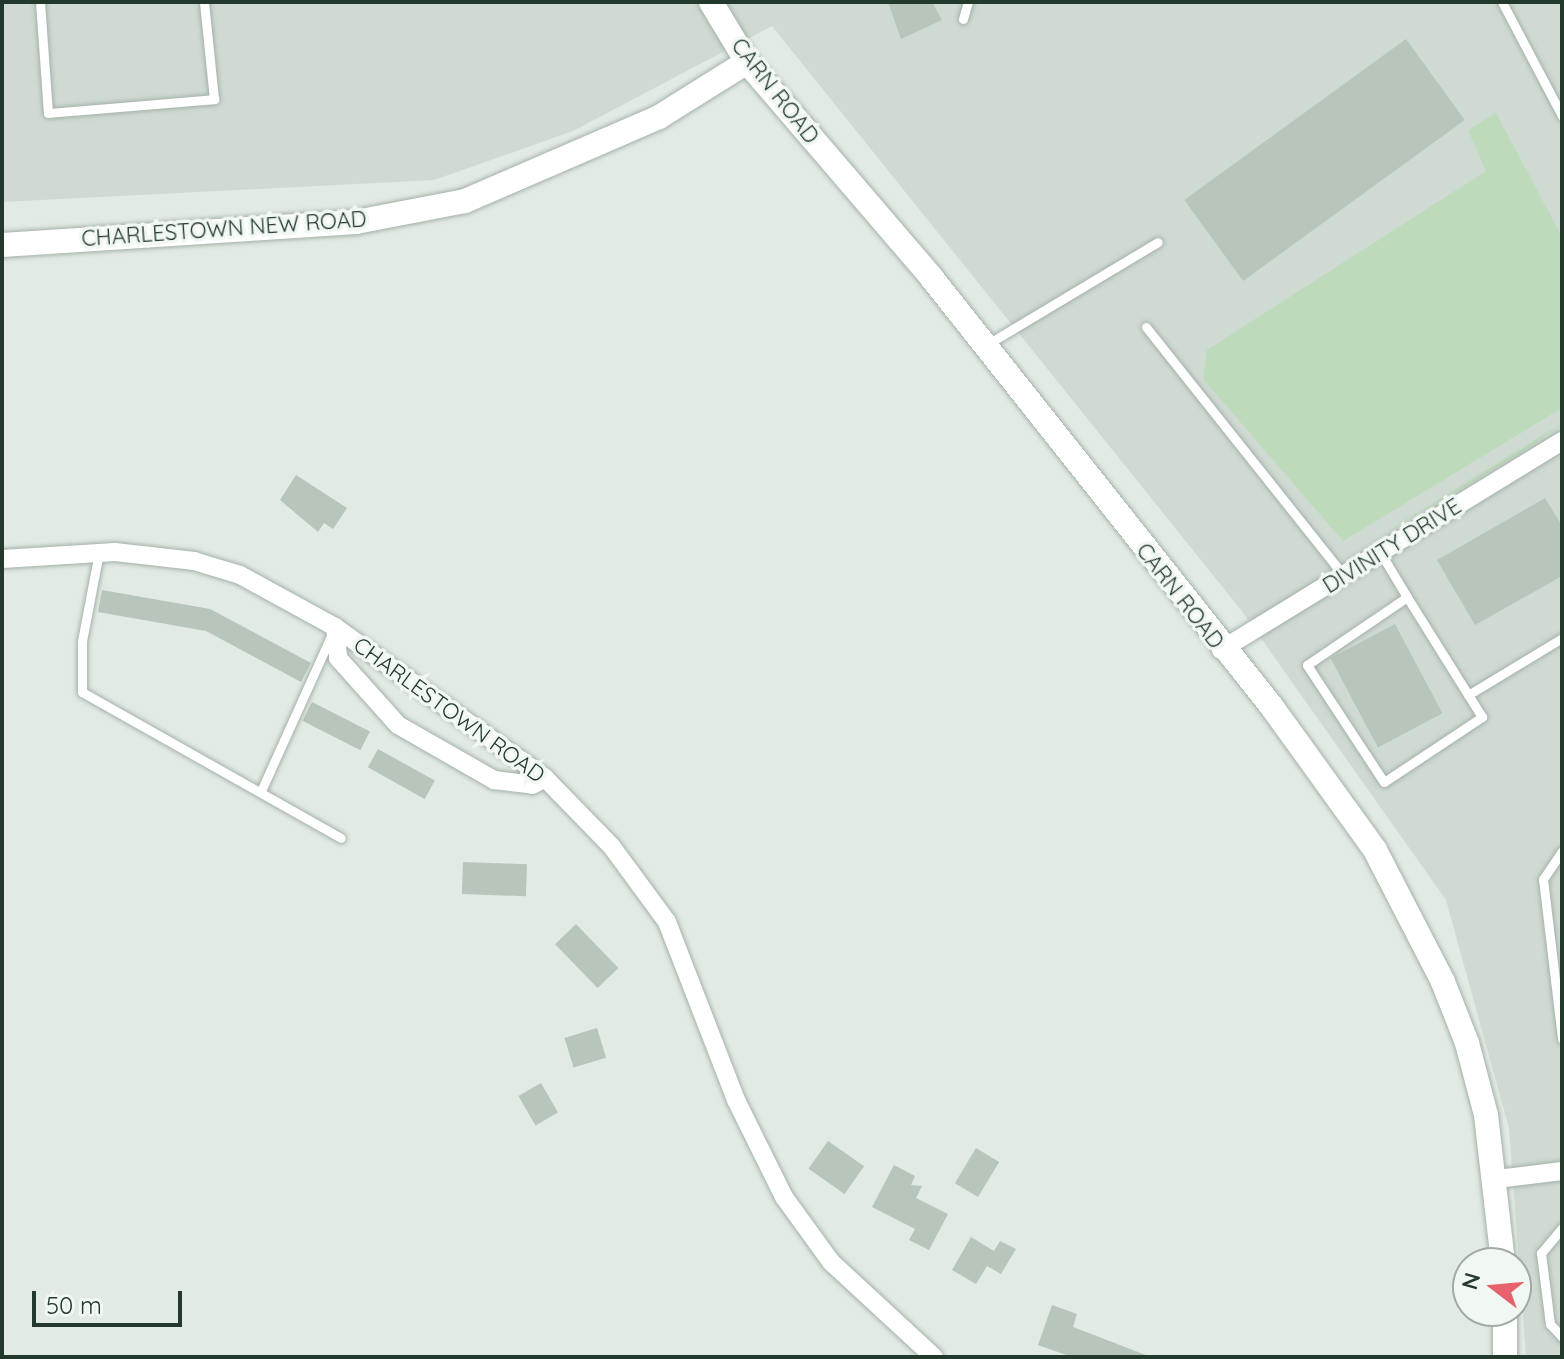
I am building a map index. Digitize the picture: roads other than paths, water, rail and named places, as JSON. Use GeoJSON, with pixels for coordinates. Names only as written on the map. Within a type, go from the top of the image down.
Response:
{"type":"FeatureCollection","features":[{"type":"Feature","properties":{"kind":"main road","name":"CARN ROAD"},"geometry":{"type":"LineString","coordinates":[[711,2],[747,62],[984,346],[1221,650],[1272,707],[1375,850],[1418,931],[1467,1043],[1497,1179],[1502,1247]]}},
{"type":"Feature","properties":{"kind":"main road","name":"CHARLESTOWN NEW ROAD"},"geometry":{"type":"LineString","coordinates":[[2,245],[356,222],[465,201],[659,117],[747,62]]}},
{"type":"Feature","properties":{"kind":"main road"},"geometry":{"type":"LineString","coordinates":[[1505,1327],[1505,1357]]}},
{"type":"Feature","properties":{"kind":"street","name":"DIVINITY DRIVE"},"geometry":{"type":"LineString","coordinates":[[1221,650],[1562,441]]}},
{"type":"Feature","properties":{"kind":"street","name":"CHARLESTOWN ROAD"},"geometry":{"type":"LineString","coordinates":[[2,559],[99,552],[219,568],[335,627],[545,778],[605,839],[667,922],[736,1100],[784,1197],[841,1273],[934,1357]]}},
{"type":"Feature","properties":{"kind":"street"},"geometry":{"type":"LineString","coordinates":[[335,627],[338,658],[398,725],[494,780],[532,785],[545,778]]}},
{"type":"Feature","properties":{"kind":"street"},"geometry":{"type":"LineString","coordinates":[[1497,1179],[1562,1171]]}},
{"type":"Feature","properties":{"kind":"lane"},"geometry":{"type":"LineString","coordinates":[[40,2],[48,113],[214,99],[204,2]]}},
{"type":"Feature","properties":{"kind":"lane"},"geometry":{"type":"LineString","coordinates":[[963,19],[968,2]]}},
{"type":"Feature","properties":{"kind":"lane"},"geometry":{"type":"LineString","coordinates":[[1502,2],[1562,116]]}},
{"type":"Feature","properties":{"kind":"lane"},"geometry":{"type":"LineString","coordinates":[[984,346],[1158,242]]}},
{"type":"Feature","properties":{"kind":"lane"},"geometry":{"type":"LineString","coordinates":[[1146,327],[1344,576]]}},
{"type":"Feature","properties":{"kind":"lane"},"geometry":{"type":"LineString","coordinates":[[99,552],[81,652],[82,692],[341,838]]}},
{"type":"Feature","properties":{"kind":"lane"},"geometry":{"type":"LineString","coordinates":[[1380,552],[1482,717],[1384,782],[1307,665],[1407,597]]}},
{"type":"Feature","properties":{"kind":"lane"},"geometry":{"type":"LineString","coordinates":[[261,791],[335,627]]}},
{"type":"Feature","properties":{"kind":"lane"},"geometry":{"type":"LineString","coordinates":[[1468,695],[1562,638]]}},
{"type":"Feature","properties":{"kind":"lane"},"geometry":{"type":"LineString","coordinates":[[1562,851],[1543,879],[1562,1039]]}},
{"type":"Feature","properties":{"kind":"lane"},"geometry":{"type":"LineString","coordinates":[[1562,1228],[1541,1253],[1550,1324],[1562,1337]]}}]}
